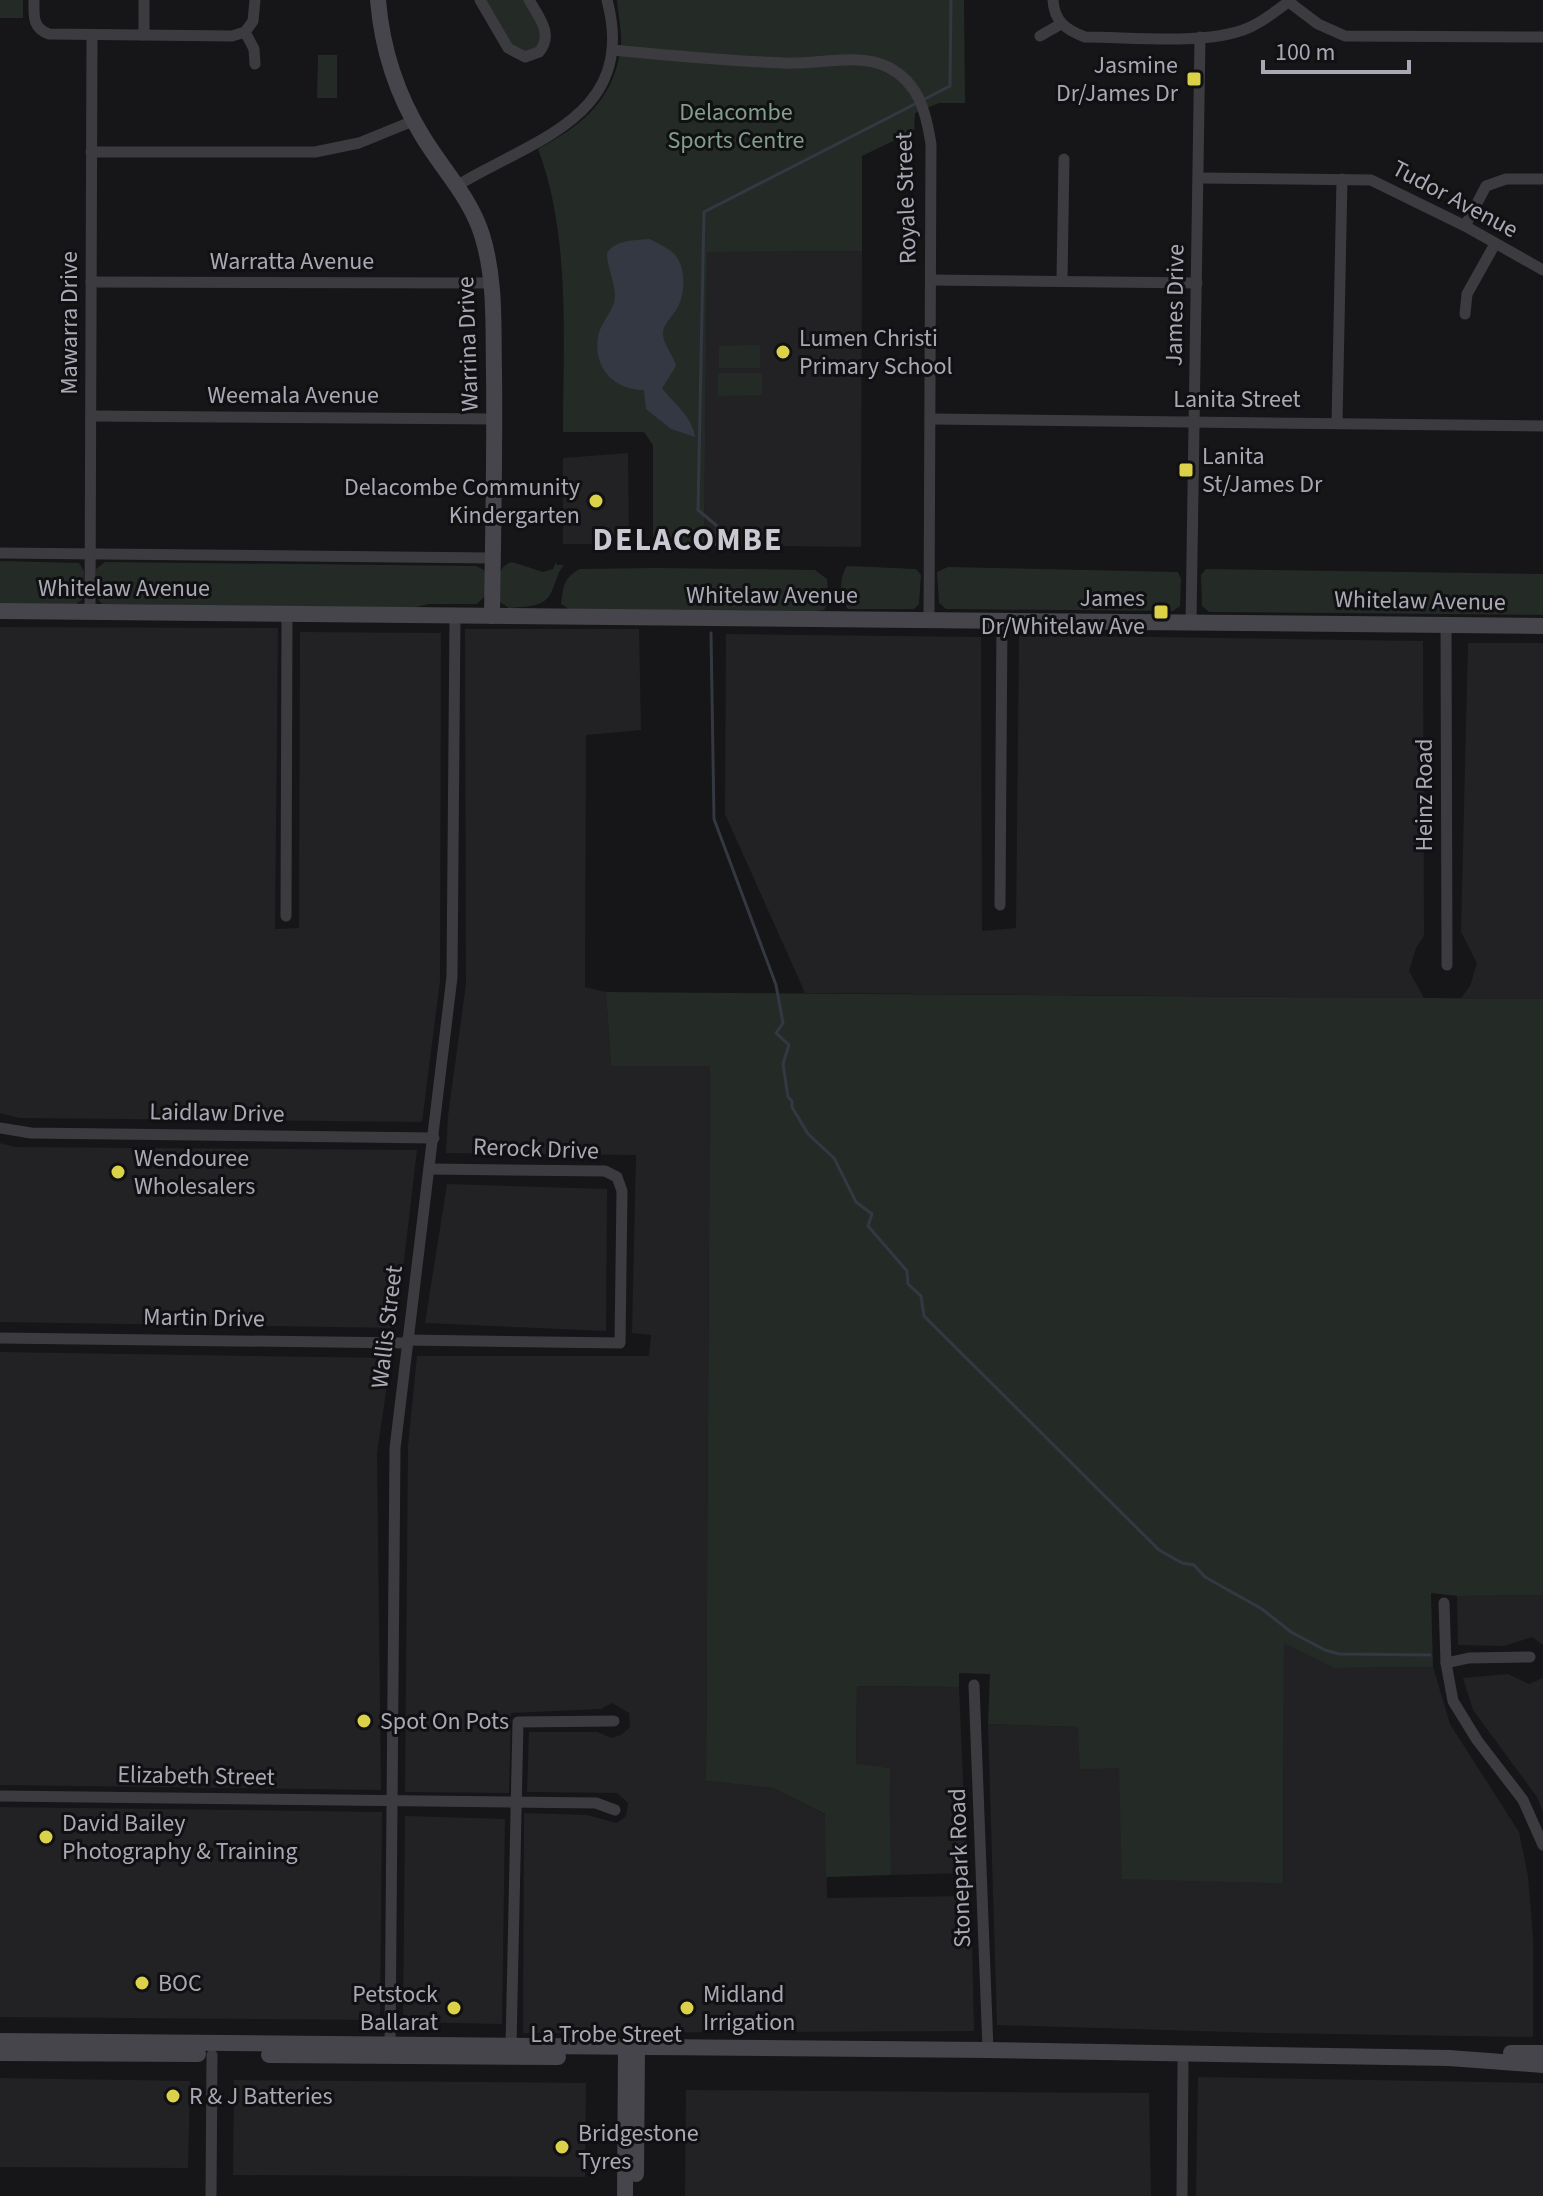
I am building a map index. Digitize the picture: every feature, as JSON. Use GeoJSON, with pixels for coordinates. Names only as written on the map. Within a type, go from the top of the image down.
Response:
{"type":"FeatureCollection","features":[{"type":"Feature","properties":{"kind":"street"},"geometry":{"type":"LineString","coordinates":[[34,0],[34,21],[49,34],[234,36],[245,32],[253,21],[255,0]]}},
{"type":"Feature","properties":{"kind":"street"},"geometry":{"type":"LineString","coordinates":[[144,0],[144,35]]}},
{"type":"Feature","properties":{"kind":"street","name":"Warrina Drive"},"geometry":{"type":"LineString","coordinates":[[378,0],[384,48],[413,121],[458,185],[481,233],[492,283],[492,616]]}},
{"type":"Feature","properties":{"kind":"street"},"geometry":{"type":"LineString","coordinates":[[480,0],[508,48],[525,57],[541,50],[546,38],[543,25],[529,0]]}},
{"type":"Feature","properties":{"kind":"street"},"geometry":{"type":"LineString","coordinates":[[458,185],[490,165],[539,142],[580,114],[602,87],[612,50],[607,0]]}},
{"type":"Feature","properties":{"kind":"street"},"geometry":{"type":"LineString","coordinates":[[1053,0],[1061,24],[1085,37],[1224,35],[1253,26],[1290,1],[1318,24],[1345,36],[1543,37]]}},
{"type":"Feature","properties":{"kind":"street"},"geometry":{"type":"LineString","coordinates":[[1040,36],[1061,24]]}},
{"type":"Feature","properties":{"kind":"street"},"geometry":{"type":"LineString","coordinates":[[245,32],[254,49],[255,64]]}},
{"type":"Feature","properties":{"kind":"street","name":"Mawarra Drive"},"geometry":{"type":"LineString","coordinates":[[90,612],[92,35]]}},
{"type":"Feature","properties":{"kind":"street","name":"James Drive"},"geometry":{"type":"LineString","coordinates":[[1191,622],[1200,37]]}},
{"type":"Feature","properties":{"kind":"street","name":"Royale Street"},"geometry":{"type":"LineString","coordinates":[[612,50],[784,63],[863,61],[886,66],[902,76],[915,90],[924,107],[930,139],[929,620]]}},
{"type":"Feature","properties":{"kind":"street"},"geometry":{"type":"LineString","coordinates":[[91,152],[315,152],[359,143],[413,121]]}},
{"type":"Feature","properties":{"kind":"street"},"geometry":{"type":"LineString","coordinates":[[1062,281],[1064,159]]}},
{"type":"Feature","properties":{"kind":"street","name":"Tudor Avenue"},"geometry":{"type":"LineString","coordinates":[[1200,178],[1371,180],[1465,226],[1543,270]]}},
{"type":"Feature","properties":{"kind":"street"},"geometry":{"type":"LineString","coordinates":[[1337,422],[1342,179]]}},
{"type":"Feature","properties":{"kind":"street"},"geometry":{"type":"LineString","coordinates":[[1465,226],[1486,186],[1506,179],[1543,179]]}},
{"type":"Feature","properties":{"kind":"street"},"geometry":{"type":"LineString","coordinates":[[1465,314],[1467,294],[1495,244]]}},
{"type":"Feature","properties":{"kind":"street"},"geometry":{"type":"LineString","coordinates":[[931,280],[1197,283]]}},
{"type":"Feature","properties":{"kind":"street","name":"Warratta Avenue"},"geometry":{"type":"LineString","coordinates":[[91,282],[492,283]]}},
{"type":"Feature","properties":{"kind":"street","name":"Weemala Avenue"},"geometry":{"type":"LineString","coordinates":[[91,416],[494,419]]}},
{"type":"Feature","properties":{"kind":"street","name":"Lanita Street"},"geometry":{"type":"LineString","coordinates":[[930,419],[1543,426]]}},
{"type":"Feature","properties":{"kind":"street","name":"Whitelaw Avenue"},"geometry":{"type":"LineString","coordinates":[[0,553],[493,558]]}},
{"type":"Feature","properties":{"kind":"street","name":"Whitelaw Avenue"},"geometry":{"type":"LineString","coordinates":[[0,611],[1543,626]]}},
{"type":"Feature","properties":{"kind":"street"},"geometry":{"type":"LineString","coordinates":[[286,916],[287,614]]}},
{"type":"Feature","properties":{"kind":"street","name":"Wallis Street"},"geometry":{"type":"LineString","coordinates":[[390,2052],[395,1448],[452,977],[455,616]]}},
{"type":"Feature","properties":{"kind":"street"},"geometry":{"type":"LineString","coordinates":[[1000,905],[1002,621]]}},
{"type":"Feature","properties":{"kind":"street","name":"Heinz Road"},"geometry":{"type":"LineString","coordinates":[[1446,625],[1447,965]]}},
{"type":"Feature","properties":{"kind":"street","name":"Laidlaw Drive"},"geometry":{"type":"LineString","coordinates":[[0,1128],[31,1133],[434,1138]]}},
{"type":"Feature","properties":{"kind":"street","name":"Rerock Drive"},"geometry":{"type":"LineString","coordinates":[[430,1169],[605,1171],[617,1177],[622,1191],[620,1343]]}},
{"type":"Feature","properties":{"kind":"street","name":"Martin Drive"},"geometry":{"type":"LineString","coordinates":[[0,1338],[620,1343]]}},
{"type":"Feature","properties":{"kind":"street"},"geometry":{"type":"LineString","coordinates":[[1444,1603],[1446,1663],[1453,1701],[1477,1740],[1523,1800],[1543,1845]]}},
{"type":"Feature","properties":{"kind":"street"},"geometry":{"type":"LineString","coordinates":[[1446,1663],[1469,1658],[1530,1657]]}},
{"type":"Feature","properties":{"kind":"street","name":"Stonepark Road"},"geometry":{"type":"LineString","coordinates":[[974,1685],[988,2055]]}},
{"type":"Feature","properties":{"kind":"street"},"geometry":{"type":"LineString","coordinates":[[511,2052],[518,1722],[614,1721]]}},
{"type":"Feature","properties":{"kind":"street","name":"Elizabeth Street"},"geometry":{"type":"LineString","coordinates":[[0,1796],[596,1803],[615,1810]]}},
{"type":"Feature","properties":{"kind":"street","name":"La Trobe Street"},"geometry":{"type":"LineString","coordinates":[[0,2041],[390,2052],[1449,2058],[1543,2065]]}},
{"type":"Feature","properties":{"kind":"street"},"geometry":{"type":"LineString","coordinates":[[211,2196],[212,2049]]}},
{"type":"Feature","properties":{"kind":"street","name":"La Trobe Street"},"geometry":{"type":"LineString","coordinates":[[0,2053],[212,2049]]}},
{"type":"Feature","properties":{"kind":"street"},"geometry":{"type":"LineString","coordinates":[[625,2196],[631,2052]]}},
{"type":"Feature","properties":{"kind":"street"},"geometry":{"type":"LineString","coordinates":[[631,2052],[636,2196]]}},
{"type":"Feature","properties":{"kind":"street","name":"La Trobe Street"},"geometry":{"type":"LineString","coordinates":[[1449,2058],[1543,2053]]}},
{"type":"Feature","properties":{"kind":"street"},"geometry":{"type":"LineString","coordinates":[[1182,2196],[1183,2058]]}},
{"type":"Feature","properties":{"kind":"shaded area"},"geometry":{"type":"Polygon","coordinates":[[[650,239],[677,257],[682,272],[683,288],[679,304],[663,332],[676,366],[662,388],[686,416],[695,437],[671,429],[646,409],[644,390],[615,382],[599,359],[599,332],[615,297],[607,253],[621,243],[650,239]]]}},
{"type":"Feature","properties":{"kind":"shaded area","name":"Lumen Christi Primary School"},"geometry":{"type":"Polygon","coordinates":[[[862,251],[861,547],[704,545],[707,252],[862,251]]]}},
{"type":"Feature","properties":{"kind":"shaded area","name":"Delacombe Community Kindergarten"},"geometry":{"type":"Polygon","coordinates":[[[628,453],[629,544],[563,544],[563,458],[628,453]]]}},
{"type":"Feature","properties":{"kind":"shaded area"},"geometry":{"type":"Polygon","coordinates":[[[0,627],[278,628],[275,929],[299,928],[300,632],[441,633],[440,981],[422,1122],[19,1118],[0,1113],[0,627]]]}},
{"type":"Feature","properties":{"kind":"shaded area"},"geometry":{"type":"Polygon","coordinates":[[[465,629],[639,629],[641,730],[586,735],[585,987],[606,992],[611,1066],[710,1065],[706,1781],[773,1788],[826,1815],[827,1898],[971,1896],[974,2031],[523,2033],[524,1813],[587,1815],[617,1823],[626,1816],[628,1803],[617,1793],[527,1792],[529,1732],[597,1732],[612,1738],[630,1727],[629,1713],[612,1703],[601,1709],[511,1713],[509,1793],[405,1792],[408,1446],[417,1356],[649,1356],[651,1335],[632,1333],[636,1155],[446,1153],[466,984],[465,629]]]}},
{"type":"Feature","properties":{"kind":"shaded area"},"geometry":{"type":"Polygon","coordinates":[[[726,634],[981,637],[982,931],[1016,928],[1019,635],[1423,641],[1424,936],[1416,948],[1409,971],[1424,998],[805,993],[725,814],[726,634]]]}},
{"type":"Feature","properties":{"kind":"shaded area"},"geometry":{"type":"Polygon","coordinates":[[[1468,643],[1543,643],[1543,999],[1461,998],[1470,986],[1477,963],[1461,932],[1468,643]]]}},
{"type":"Feature","properties":{"kind":"shaded area"},"geometry":{"type":"Polygon","coordinates":[[[0,1143],[15,1147],[417,1150],[396,1328],[0,1322],[0,1143]]]}},
{"type":"Feature","properties":{"kind":"shaded area"},"geometry":{"type":"Polygon","coordinates":[[[447,1184],[607,1189],[606,1331],[425,1323],[447,1184]]]}},
{"type":"Feature","properties":{"kind":"shaded area"},"geometry":{"type":"Polygon","coordinates":[[[0,1352],[391,1358],[377,1453],[381,1790],[0,1785],[0,1352]]]}},
{"type":"Feature","properties":{"kind":"shaded area"},"geometry":{"type":"Polygon","coordinates":[[[1543,1595],[1543,1645],[1532,1637],[1504,1646],[1458,1645],[1457,1596],[1543,1595]]]}},
{"type":"Feature","properties":{"kind":"shaded area"},"geometry":{"type":"Polygon","coordinates":[[[1284,1642],[1334,1668],[1433,1667],[1450,1724],[1519,1832],[1528,1876],[1533,1938],[1533,2037],[997,2025],[988,1724],[1078,1727],[1119,1767],[1283,1883],[1284,1642]]]}},
{"type":"Feature","properties":{"kind":"shaded area"},"geometry":{"type":"Polygon","coordinates":[[[1508,1674],[1529,1684],[1543,1678],[1543,1812],[1537,1797],[1473,1710],[1463,1678],[1508,1674]]]}},
{"type":"Feature","properties":{"kind":"shaded area"},"geometry":{"type":"Polygon","coordinates":[[[857,1686],[959,1687],[967,1873],[891,1875],[890,1768],[856,1765],[857,1686]]]}},
{"type":"Feature","properties":{"kind":"shaded area"},"geometry":{"type":"Polygon","coordinates":[[[0,1807],[382,1812],[380,2020],[0,2017],[0,1807]]]}},
{"type":"Feature","properties":{"kind":"shaded area"},"geometry":{"type":"Polygon","coordinates":[[[405,1816],[505,1819],[502,2024],[403,2022],[405,1816]]]}},
{"type":"Feature","properties":{"kind":"shaded area"},"geometry":{"type":"Polygon","coordinates":[[[1198,2077],[1543,2083],[1543,2196],[1196,2196],[1198,2077]]]}},
{"type":"Feature","properties":{"kind":"shaded area"},"geometry":{"type":"Polygon","coordinates":[[[0,2078],[190,2081],[188,2168],[0,2167],[0,2078]]]}},
{"type":"Feature","properties":{"kind":"shaded area"},"geometry":{"type":"Polygon","coordinates":[[[234,2080],[586,2083],[585,2177],[233,2175],[234,2080]]]}},
{"type":"Feature","properties":{"kind":"shaded area"},"geometry":{"type":"Polygon","coordinates":[[[686,2090],[1149,2093],[1151,2196],[685,2196],[686,2090]]]}},
{"type":"Feature","properties":{"kind":"green space"},"geometry":{"type":"Polygon","coordinates":[[[0,0],[23,0],[23,18],[0,18],[0,0]]]}},
{"type":"Feature","properties":{"kind":"green space"},"geometry":{"type":"Polygon","coordinates":[[[485,0],[524,0],[539,25],[542,37],[536,49],[526,53],[514,49],[485,0]]]}},
{"type":"Feature","properties":{"kind":"green space","name":"Delacombe Sports Centre"},"geometry":{"type":"Polygon","coordinates":[[[617,0],[964,0],[965,103],[939,103],[915,113],[914,131],[862,156],[862,251],[707,252],[704,545],[653,545],[653,445],[644,432],[563,432],[564,325],[560,253],[549,182],[538,149],[582,120],[612,81],[621,45],[617,0]]]}},
{"type":"Feature","properties":{"kind":"green space"},"geometry":{"type":"Polygon","coordinates":[[[318,55],[337,55],[337,98],[317,98],[318,55]]]}},
{"type":"Feature","properties":{"kind":"green space"},"geometry":{"type":"Polygon","coordinates":[[[760,345],[760,368],[719,368],[719,346],[760,345]]]}},
{"type":"Feature","properties":{"kind":"green space"},"geometry":{"type":"Polygon","coordinates":[[[718,373],[762,373],[762,395],[718,396],[718,373]]]}},
{"type":"Feature","properties":{"kind":"green space"},"geometry":{"type":"Polygon","coordinates":[[[0,561],[79,563],[84,571],[83,599],[76,604],[0,604],[0,561]]]}},
{"type":"Feature","properties":{"kind":"green space"},"geometry":{"type":"Polygon","coordinates":[[[105,562],[476,566],[486,571],[485,596],[477,604],[429,604],[412,608],[102,604],[95,596],[96,569],[105,562]]]}},
{"type":"Feature","properties":{"kind":"green space"},"geometry":{"type":"Polygon","coordinates":[[[512,562],[543,572],[553,569],[556,562],[557,565],[564,565],[546,600],[509,608],[500,602],[498,584],[500,572],[512,562]]]}},
{"type":"Feature","properties":{"kind":"green space"},"geometry":{"type":"Polygon","coordinates":[[[847,566],[916,569],[921,575],[919,604],[914,609],[848,609],[841,588],[847,566]]]}},
{"type":"Feature","properties":{"kind":"green space"},"geometry":{"type":"Polygon","coordinates":[[[948,567],[1178,572],[1181,579],[1180,606],[1173,611],[946,609],[939,603],[937,572],[948,567]]]}},
{"type":"Feature","properties":{"kind":"green space"},"geometry":{"type":"Polygon","coordinates":[[[580,569],[815,570],[827,579],[829,601],[824,610],[816,611],[571,610],[561,604],[565,583],[580,569]]]}},
{"type":"Feature","properties":{"kind":"green space"},"geometry":{"type":"Polygon","coordinates":[[[1206,569],[1543,574],[1543,615],[1209,612],[1202,606],[1201,575],[1206,569]]]}},
{"type":"Feature","properties":{"kind":"green space"},"geometry":{"type":"Polygon","coordinates":[[[606,992],[1543,999],[1543,1595],[1457,1596],[1431,1593],[1433,1667],[1334,1668],[1284,1643],[1283,1883],[1122,1879],[1119,1768],[1080,1769],[1078,1727],[988,1724],[990,1674],[959,1673],[959,1687],[857,1686],[856,1764],[890,1768],[891,1875],[826,1877],[825,1814],[773,1788],[706,1781],[710,1066],[611,1066],[606,992]]]}},
{"type":"Feature","properties":{"kind":"waterway"},"geometry":{"type":"LineString","coordinates":[[923,100],[950,86],[951,0]]}},
{"type":"Feature","properties":{"kind":"waterway"},"geometry":{"type":"LineString","coordinates":[[716,545],[717,526],[698,510],[704,212],[917,103]]}},
{"type":"Feature","properties":{"kind":"waterway"},"geometry":{"type":"LineString","coordinates":[[711,633],[714,819],[776,985],[783,1023],[776,1033],[789,1045],[783,1064],[788,1097],[808,1134],[834,1158],[856,1202],[872,1214],[868,1226],[907,1271],[908,1284],[921,1296],[924,1316],[1159,1550],[1182,1563],[1194,1565],[1205,1577],[1325,1650],[1339,1654],[1430,1655]]}},
{"type":"Feature","properties":{"kind":"place","name":"Jasmine Dr/James Dr"},"geometry":{"type":"Point","coordinates":[1194,79]}},
{"type":"Feature","properties":{"kind":"place","name":"Lumen Christi Primary School"},"geometry":{"type":"Point","coordinates":[783,352]}},
{"type":"Feature","properties":{"kind":"place","name":"Lanita St/James Dr"},"geometry":{"type":"Point","coordinates":[1186,470]}},
{"type":"Feature","properties":{"kind":"place","name":"Delacombe Community Kindergarten"},"geometry":{"type":"Point","coordinates":[596,501]}},
{"type":"Feature","properties":{"kind":"place","name":"James Dr/Whitelaw Ave"},"geometry":{"type":"Point","coordinates":[1161,612]}},
{"type":"Feature","properties":{"kind":"place","name":"Wendouree Wholesalers"},"geometry":{"type":"Point","coordinates":[118,1172]}},
{"type":"Feature","properties":{"kind":"place","name":"Spot On Pots"},"geometry":{"type":"Point","coordinates":[364,1721]}},
{"type":"Feature","properties":{"kind":"place","name":"David Bailey Photography & Training"},"geometry":{"type":"Point","coordinates":[46,1837]}},
{"type":"Feature","properties":{"kind":"place","name":"BOC"},"geometry":{"type":"Point","coordinates":[142,1983]}},
{"type":"Feature","properties":{"kind":"place","name":"Petstock Ballarat"},"geometry":{"type":"Point","coordinates":[454,2008]}},
{"type":"Feature","properties":{"kind":"place","name":"Midland Irrigation"},"geometry":{"type":"Point","coordinates":[687,2008]}},
{"type":"Feature","properties":{"kind":"place","name":"R & J Batteries"},"geometry":{"type":"Point","coordinates":[173,2096]}},
{"type":"Feature","properties":{"kind":"place","name":"Bridgestone Tyres"},"geometry":{"type":"Point","coordinates":[562,2147]}},
{"type":"Feature","properties":{"kind":"district","name":"DELACOMBE"},"geometry":{"type":"Point","coordinates":[688,540]}}]}
